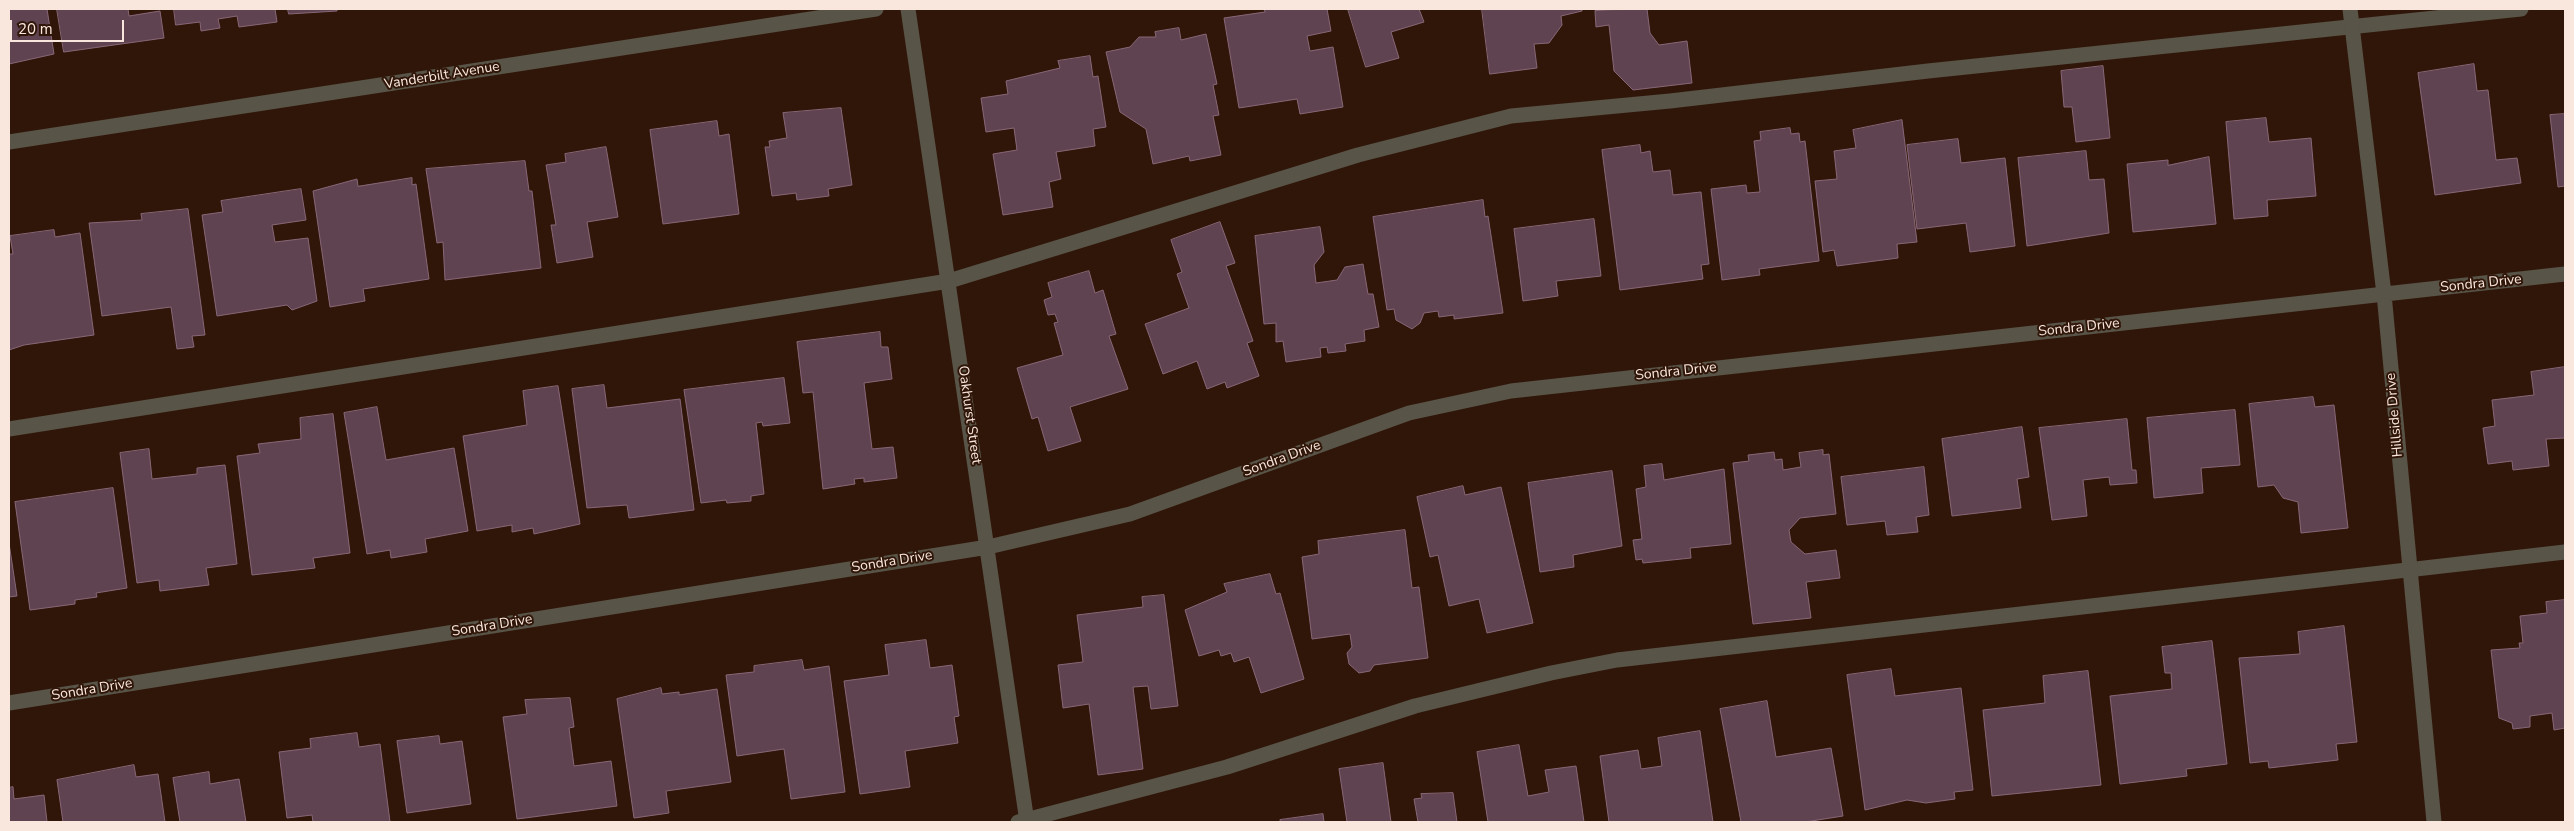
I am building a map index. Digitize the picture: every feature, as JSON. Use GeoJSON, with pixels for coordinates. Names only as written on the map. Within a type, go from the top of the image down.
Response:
{"type":"FeatureCollection","features":[{"type":"Feature","properties":{"kind":"street","name":"Vanderbilt Avenue"},"geometry":{"type":"LineString","coordinates":[[9,142],[876,9]]}},
{"type":"Feature","properties":{"kind":"street","name":"Oakhurst Street"},"geometry":{"type":"LineString","coordinates":[[908,9],[988,547],[1024,822]]}},
{"type":"Feature","properties":{"kind":"street","name":"Hillside Drive"},"geometry":{"type":"LineString","coordinates":[[2350,9],[2384,294],[2434,822]]}},
{"type":"Feature","properties":{"kind":"street"},"geometry":{"type":"LineString","coordinates":[[9,430],[949,280],[1358,155],[1511,116],[1670,101],[2521,9]]}},
{"type":"Feature","properties":{"kind":"street","name":"Sondra Drive"},"geometry":{"type":"LineString","coordinates":[[9,703],[988,547],[1130,514],[1408,413],[1511,391],[2565,274]]}},
{"type":"Feature","properties":{"kind":"street"},"geometry":{"type":"LineString","coordinates":[[1024,822],[1227,767],[1415,706],[1551,673],[1617,660],[2565,552]]}},
{"type":"Feature","properties":{"kind":"building"},"geometry":{"type":"Polygon","coordinates":[[[9,9],[47,9],[54,54],[9,64],[9,9]]]}},
{"type":"Feature","properties":{"kind":"building"},"geometry":{"type":"Polygon","coordinates":[[[57,9],[128,9],[129,16],[160,11],[164,38],[64,52],[57,9]]]}},
{"type":"Feature","properties":{"kind":"building"},"geometry":{"type":"Polygon","coordinates":[[[174,9],[275,9],[277,22],[239,27],[237,16],[218,19],[220,28],[201,31],[200,22],[176,25],[174,9]]]}},
{"type":"Feature","properties":{"kind":"building"},"geometry":{"type":"Polygon","coordinates":[[[288,9],[337,9],[337,11],[289,14],[288,9]]]}},
{"type":"Feature","properties":{"kind":"building"},"geometry":{"type":"Polygon","coordinates":[[[1264,9],[1327,9],[1331,31],[1307,36],[1310,51],[1333,47],[1343,107],[1300,114],[1297,99],[1239,108],[1224,18],[1265,12],[1264,9]]]}},
{"type":"Feature","properties":{"kind":"building"},"geometry":{"type":"Polygon","coordinates":[[[1348,9],[1419,9],[1424,22],[1391,32],[1399,58],[1366,67],[1348,9]]]}},
{"type":"Feature","properties":{"kind":"building"},"geometry":{"type":"Polygon","coordinates":[[[1482,9],[1582,9],[1582,11],[1561,16],[1562,25],[1549,43],[1534,44],[1537,68],[1490,74],[1482,9]]]}},
{"type":"Feature","properties":{"kind":"building"},"geometry":{"type":"Polygon","coordinates":[[[1647,9],[1650,33],[1659,45],[1687,41],[1692,83],[1633,90],[1614,71],[1609,25],[1596,27],[1595,11],[1647,9]]]}},
{"type":"Feature","properties":{"kind":"building"},"geometry":{"type":"Polygon","coordinates":[[[1179,28],[1181,40],[1206,34],[1217,84],[1213,85],[1219,115],[1213,116],[1221,155],[1190,161],[1189,156],[1153,164],[1146,129],[1120,112],[1106,52],[1130,47],[1139,37],[1156,37],[1155,32],[1179,28]]]}},
{"type":"Feature","properties":{"kind":"building"},"geometry":{"type":"Polygon","coordinates":[[[1090,56],[1093,77],[1098,76],[1106,127],[1093,129],[1095,146],[1056,152],[1061,179],[1049,182],[1053,207],[1003,215],[993,154],[1017,150],[1014,128],[986,132],[981,98],[1008,94],[1006,81],[1060,68],[1058,61],[1090,56]]]}},
{"type":"Feature","properties":{"kind":"building"},"geometry":{"type":"Polygon","coordinates":[[[2474,64],[2477,91],[2488,90],[2496,160],[2517,158],[2521,183],[2435,195],[2418,73],[2474,64]]]}},
{"type":"Feature","properties":{"kind":"building"},"geometry":{"type":"Polygon","coordinates":[[[2103,66],[2110,138],[2076,142],[2072,107],[2064,107],[2061,71],[2103,66]]]}},
{"type":"Feature","properties":{"kind":"building"},"geometry":{"type":"Polygon","coordinates":[[[841,108],[852,185],[828,189],[829,196],[797,200],[796,193],[772,196],[765,147],[770,147],[769,141],[787,138],[783,113],[841,108]]]}},
{"type":"Feature","properties":{"kind":"building"},"geometry":{"type":"Polygon","coordinates":[[[2565,114],[2565,186],[2558,187],[2550,115],[2565,114]]]}},
{"type":"Feature","properties":{"kind":"building"},"geometry":{"type":"Polygon","coordinates":[[[2266,118],[2269,142],[2311,138],[2316,196],[2267,200],[2268,216],[2234,219],[2226,122],[2266,118]]]}},
{"type":"Feature","properties":{"kind":"building"},"geometry":{"type":"Polygon","coordinates":[[[1902,120],[1917,242],[1897,244],[1898,258],[1837,266],[1834,250],[1823,252],[1815,181],[1837,179],[1834,151],[1856,148],[1853,130],[1902,120]]]}},
{"type":"Feature","properties":{"kind":"building"},"geometry":{"type":"Polygon","coordinates":[[[717,121],[719,136],[729,134],[739,214],[663,224],[650,130],[717,121]]]}},
{"type":"Feature","properties":{"kind":"building"},"geometry":{"type":"Polygon","coordinates":[[[1790,128],[1791,134],[1799,133],[1800,142],[1805,141],[1819,261],[1759,269],[1760,275],[1722,280],[1711,189],[1746,185],[1747,193],[1760,192],[1754,141],[1761,140],[1760,132],[1790,128]]]}},
{"type":"Feature","properties":{"kind":"building"},"geometry":{"type":"Polygon","coordinates":[[[1958,139],[1961,163],[2005,158],[2015,246],[1970,252],[1966,223],[1917,229],[1907,145],[1958,139]]]}},
{"type":"Feature","properties":{"kind":"building"},"geometry":{"type":"Polygon","coordinates":[[[1640,145],[1641,153],[1650,151],[1653,172],[1670,170],[1673,195],[1701,192],[1709,264],[1701,265],[1703,279],[1620,290],[1602,150],[1640,145]]]}},
{"type":"Feature","properties":{"kind":"building"},"geometry":{"type":"Polygon","coordinates":[[[606,147],[618,217],[587,222],[593,257],[557,263],[551,225],[556,225],[546,165],[566,162],[565,154],[606,147]]]}},
{"type":"Feature","properties":{"kind":"building"},"geometry":{"type":"Polygon","coordinates":[[[2086,151],[2089,180],[2104,179],[2109,233],[2027,246],[2018,158],[2086,151]]]}},
{"type":"Feature","properties":{"kind":"building"},"geometry":{"type":"Polygon","coordinates":[[[2209,157],[2216,224],[2133,232],[2127,164],[2168,160],[2168,165],[2209,157]]]}},
{"type":"Feature","properties":{"kind":"building"},"geometry":{"type":"Polygon","coordinates":[[[525,161],[529,191],[532,191],[541,268],[445,280],[443,242],[437,243],[426,169],[525,161]]]}},
{"type":"Feature","properties":{"kind":"building"},"geometry":{"type":"Polygon","coordinates":[[[412,178],[412,185],[416,184],[429,279],[363,289],[365,301],[330,307],[313,191],[357,179],[358,186],[412,178]]]}},
{"type":"Feature","properties":{"kind":"building"},"geometry":{"type":"Polygon","coordinates":[[[301,189],[306,220],[272,225],[275,242],[308,238],[317,301],[292,310],[287,305],[217,316],[202,215],[223,212],[221,201],[301,189]]]}},
{"type":"Feature","properties":{"kind":"building"},"geometry":{"type":"Polygon","coordinates":[[[1483,200],[1485,217],[1488,216],[1503,313],[1454,319],[1454,315],[1439,317],[1438,311],[1424,313],[1420,323],[1412,329],[1396,320],[1394,309],[1387,310],[1373,217],[1483,200]]]}},
{"type":"Feature","properties":{"kind":"building"},"geometry":{"type":"Polygon","coordinates":[[[188,209],[205,335],[192,336],[194,347],[177,349],[171,307],[102,316],[89,223],[142,220],[141,214],[188,209]]]}},
{"type":"Feature","properties":{"kind":"building"},"geometry":{"type":"Polygon","coordinates":[[[1594,219],[1601,276],[1556,281],[1558,296],[1523,301],[1514,229],[1594,219]]]}},
{"type":"Feature","properties":{"kind":"building"},"geometry":{"type":"Polygon","coordinates":[[[1220,222],[1235,263],[1226,266],[1253,341],[1247,343],[1259,376],[1227,388],[1225,382],[1207,389],[1197,361],[1163,374],[1145,324],[1189,308],[1177,274],[1182,272],[1171,240],[1220,222]]]}},
{"type":"Feature","properties":{"kind":"building"},"geometry":{"type":"Polygon","coordinates":[[[1320,227],[1324,252],[1314,265],[1316,283],[1337,280],[1345,267],[1363,264],[1368,294],[1373,294],[1379,327],[1364,330],[1365,341],[1345,344],[1346,351],[1328,353],[1327,347],[1320,348],[1321,357],[1286,362],[1283,341],[1276,342],[1276,323],[1264,324],[1255,236],[1320,227]]]}},
{"type":"Feature","properties":{"kind":"building"},"geometry":{"type":"Polygon","coordinates":[[[54,230],[55,237],[80,233],[94,335],[24,345],[9,350],[9,254],[13,254],[10,236],[54,230]]]}},
{"type":"Feature","properties":{"kind":"building"},"geometry":{"type":"Polygon","coordinates":[[[1089,271],[1095,293],[1103,290],[1116,334],[1109,336],[1128,389],[1070,407],[1081,441],[1048,451],[1038,417],[1032,419],[1017,368],[1063,355],[1054,323],[1058,322],[1055,314],[1048,315],[1044,300],[1052,297],[1048,283],[1089,271]]]}},
{"type":"Feature","properties":{"kind":"building"},"geometry":{"type":"Polygon","coordinates":[[[880,332],[881,347],[888,347],[892,379],[864,383],[872,449],[893,447],[897,478],[864,482],[864,478],[854,479],[855,484],[823,489],[813,392],[803,393],[797,342],[880,332]]]}},
{"type":"Feature","properties":{"kind":"building"},"geometry":{"type":"Polygon","coordinates":[[[2565,367],[2565,438],[2546,439],[2549,466],[2513,470],[2512,461],[2488,464],[2483,428],[2495,426],[2492,400],[2534,395],[2531,372],[2565,367]]]}},
{"type":"Feature","properties":{"kind":"building"},"geometry":{"type":"Polygon","coordinates":[[[784,378],[790,423],[763,426],[762,422],[756,423],[764,494],[751,496],[751,501],[727,503],[726,500],[701,503],[684,390],[784,378]]]}},
{"type":"Feature","properties":{"kind":"building"},"geometry":{"type":"Polygon","coordinates":[[[604,385],[607,408],[680,399],[694,510],[629,518],[627,505],[587,508],[572,389],[604,385]]]}},
{"type":"Feature","properties":{"kind":"building"},"geometry":{"type":"Polygon","coordinates":[[[558,386],[580,524],[534,534],[533,528],[512,532],[512,525],[477,531],[463,436],[527,425],[523,391],[558,386]]]}},
{"type":"Feature","properties":{"kind":"building"},"geometry":{"type":"Polygon","coordinates":[[[2313,397],[2315,407],[2334,405],[2348,528],[2301,533],[2298,502],[2283,498],[2274,485],[2258,487],[2249,404],[2313,397]]]}},
{"type":"Feature","properties":{"kind":"building"},"geometry":{"type":"Polygon","coordinates":[[[377,407],[386,460],[454,448],[468,531],[425,539],[427,552],[391,558],[390,550],[367,554],[344,413],[377,407]]]}},
{"type":"Feature","properties":{"kind":"building"},"geometry":{"type":"Polygon","coordinates":[[[2235,410],[2240,465],[2201,468],[2203,493],[2154,498],[2147,418],[2235,410]]]}},
{"type":"Feature","properties":{"kind":"building"},"geometry":{"type":"Polygon","coordinates":[[[333,414],[350,553],[313,558],[315,568],[252,575],[237,456],[260,453],[258,444],[301,439],[300,418],[333,414]]]}},
{"type":"Feature","properties":{"kind":"building"},"geometry":{"type":"Polygon","coordinates":[[[2127,419],[2132,470],[2136,470],[2137,483],[2110,485],[2109,477],[2083,480],[2087,516],[2052,520],[2039,428],[2127,419]]]}},
{"type":"Feature","properties":{"kind":"building"},"geometry":{"type":"Polygon","coordinates":[[[2022,427],[2029,477],[2017,479],[2021,508],[1952,516],[1942,439],[2022,427]]]}},
{"type":"Feature","properties":{"kind":"building"},"geometry":{"type":"Polygon","coordinates":[[[149,449],[152,479],[197,474],[197,468],[225,465],[237,564],[206,568],[209,585],[160,591],[159,580],[137,583],[120,453],[149,449]]]}},
{"type":"Feature","properties":{"kind":"building"},"geometry":{"type":"Polygon","coordinates":[[[1823,450],[1823,455],[1829,454],[1836,514],[1800,518],[1789,530],[1791,542],[1805,554],[1836,550],[1840,578],[1806,582],[1811,618],[1753,624],[1733,463],[1749,461],[1748,455],[1774,452],[1775,460],[1782,459],[1783,470],[1801,467],[1799,453],[1823,450]]]}},
{"type":"Feature","properties":{"kind":"building"},"geometry":{"type":"Polygon","coordinates":[[[1662,464],[1664,480],[1724,469],[1731,544],[1690,548],[1691,558],[1643,563],[1642,559],[1636,560],[1633,540],[1642,539],[1636,489],[1646,487],[1644,466],[1662,464]]]}},
{"type":"Feature","properties":{"kind":"building"},"geometry":{"type":"Polygon","coordinates":[[[1924,467],[1929,515],[1916,517],[1918,532],[1887,535],[1885,521],[1847,525],[1841,477],[1924,467]]]}},
{"type":"Feature","properties":{"kind":"building"},"geometry":{"type":"Polygon","coordinates":[[[1612,471],[1622,546],[1573,555],[1574,567],[1540,572],[1528,483],[1612,471]]]}},
{"type":"Feature","properties":{"kind":"building"},"geometry":{"type":"Polygon","coordinates":[[[1463,486],[1465,495],[1501,487],[1533,623],[1487,633],[1479,599],[1449,606],[1438,555],[1430,557],[1417,497],[1463,486]]]}},
{"type":"Feature","properties":{"kind":"building"},"geometry":{"type":"Polygon","coordinates":[[[113,488],[127,588],[96,593],[97,597],[75,600],[75,604],[30,610],[15,502],[113,488]]]}},
{"type":"Feature","properties":{"kind":"building"},"geometry":{"type":"Polygon","coordinates":[[[1405,530],[1412,588],[1419,587],[1428,658],[1374,665],[1370,671],[1359,673],[1349,664],[1347,653],[1352,647],[1350,634],[1312,639],[1302,557],[1319,554],[1318,541],[1405,530]]]}},
{"type":"Feature","properties":{"kind":"building"},"geometry":{"type":"Polygon","coordinates":[[[9,543],[17,596],[9,597],[9,543]]]}},
{"type":"Feature","properties":{"kind":"building"},"geometry":{"type":"Polygon","coordinates":[[[1270,574],[1276,594],[1280,593],[1304,679],[1261,693],[1249,657],[1234,662],[1231,653],[1221,656],[1219,650],[1199,656],[1185,610],[1227,592],[1224,584],[1270,574]]]}},
{"type":"Feature","properties":{"kind":"building"},"geometry":{"type":"Polygon","coordinates":[[[1164,595],[1178,706],[1151,709],[1148,686],[1133,687],[1143,769],[1098,775],[1089,704],[1063,708],[1058,665],[1083,662],[1077,615],[1143,607],[1142,597],[1164,595]]]}},
{"type":"Feature","properties":{"kind":"building"},"geometry":{"type":"Polygon","coordinates":[[[2565,600],[2565,728],[2554,730],[2552,713],[2530,716],[2530,727],[2513,729],[2512,723],[2499,718],[2491,650],[2520,648],[2519,643],[2523,643],[2520,616],[2547,613],[2546,602],[2565,600]]]}},
{"type":"Feature","properties":{"kind":"building"},"geometry":{"type":"Polygon","coordinates":[[[2344,626],[2357,742],[2336,744],[2338,760],[2269,768],[2268,761],[2250,763],[2239,658],[2300,654],[2298,632],[2344,626]]]}},
{"type":"Feature","properties":{"kind":"building"},"geometry":{"type":"Polygon","coordinates":[[[926,640],[930,668],[952,665],[959,716],[954,717],[958,743],[905,751],[910,787],[860,794],[844,681],[889,675],[885,645],[926,640]]]}},
{"type":"Feature","properties":{"kind":"building"},"geometry":{"type":"Polygon","coordinates":[[[2212,641],[2227,764],[2186,769],[2187,776],[2120,784],[2110,696],[2172,689],[2171,673],[2165,673],[2162,647],[2212,641]]]}},
{"type":"Feature","properties":{"kind":"building"},"geometry":{"type":"Polygon","coordinates":[[[802,660],[804,670],[829,666],[845,792],[791,799],[784,749],[737,756],[726,675],[754,672],[754,666],[802,660]]]}},
{"type":"Feature","properties":{"kind":"building"},"geometry":{"type":"Polygon","coordinates":[[[1891,669],[1895,696],[1961,688],[1973,790],[1954,792],[1955,799],[1926,803],[1907,800],[1865,810],[1847,675],[1891,669]]]}},
{"type":"Feature","properties":{"kind":"building"},"geometry":{"type":"Polygon","coordinates":[[[2088,671],[2101,785],[1992,796],[1983,710],[2045,703],[2043,676],[2088,671]]]}},
{"type":"Feature","properties":{"kind":"building"},"geometry":{"type":"Polygon","coordinates":[[[661,688],[662,694],[679,692],[679,695],[717,689],[731,782],[666,791],[669,813],[634,818],[617,699],[661,688]]]}},
{"type":"Feature","properties":{"kind":"building"},"geometry":{"type":"Polygon","coordinates":[[[570,698],[574,727],[569,728],[574,766],[611,761],[617,806],[517,819],[503,717],[527,714],[525,700],[570,698]]]}},
{"type":"Feature","properties":{"kind":"building"},"geometry":{"type":"Polygon","coordinates":[[[1767,701],[1776,757],[1831,748],[1843,816],[1805,822],[1741,822],[1720,709],[1767,701]]]}},
{"type":"Feature","properties":{"kind":"building"},"geometry":{"type":"Polygon","coordinates":[[[1700,731],[1713,822],[1609,822],[1600,756],[1638,750],[1641,769],[1662,766],[1658,738],[1700,731]]]}},
{"type":"Feature","properties":{"kind":"building"},"geometry":{"type":"Polygon","coordinates":[[[357,733],[359,747],[380,744],[390,822],[313,822],[312,815],[287,818],[279,752],[311,748],[310,739],[357,733]]]}},
{"type":"Feature","properties":{"kind":"building"},"geometry":{"type":"Polygon","coordinates":[[[439,736],[440,744],[462,741],[471,804],[407,813],[397,741],[439,736]]]}},
{"type":"Feature","properties":{"kind":"building"},"geometry":{"type":"Polygon","coordinates":[[[1519,745],[1528,796],[1549,792],[1545,770],[1576,766],[1584,822],[1488,822],[1477,752],[1519,745]]]}},
{"type":"Feature","properties":{"kind":"building"},"geometry":{"type":"Polygon","coordinates":[[[1383,763],[1391,822],[1347,822],[1339,769],[1383,763]]]}},
{"type":"Feature","properties":{"kind":"building"},"geometry":{"type":"Polygon","coordinates":[[[134,765],[136,777],[158,774],[165,822],[63,822],[57,780],[134,765]]]}},
{"type":"Feature","properties":{"kind":"building"},"geometry":{"type":"Polygon","coordinates":[[[209,772],[210,784],[239,779],[246,822],[180,822],[173,778],[209,772]]]}},
{"type":"Feature","properties":{"kind":"building"},"geometry":{"type":"Polygon","coordinates":[[[13,787],[14,799],[44,795],[47,822],[9,822],[9,788],[13,787]]]}},
{"type":"Feature","properties":{"kind":"building"},"geometry":{"type":"Polygon","coordinates":[[[1453,793],[1457,822],[1418,822],[1414,799],[1422,798],[1421,794],[1453,793]]]}},
{"type":"Feature","properties":{"kind":"building"},"geometry":{"type":"Polygon","coordinates":[[[1323,814],[1324,822],[1280,822],[1280,820],[1323,814]]]}}]}
